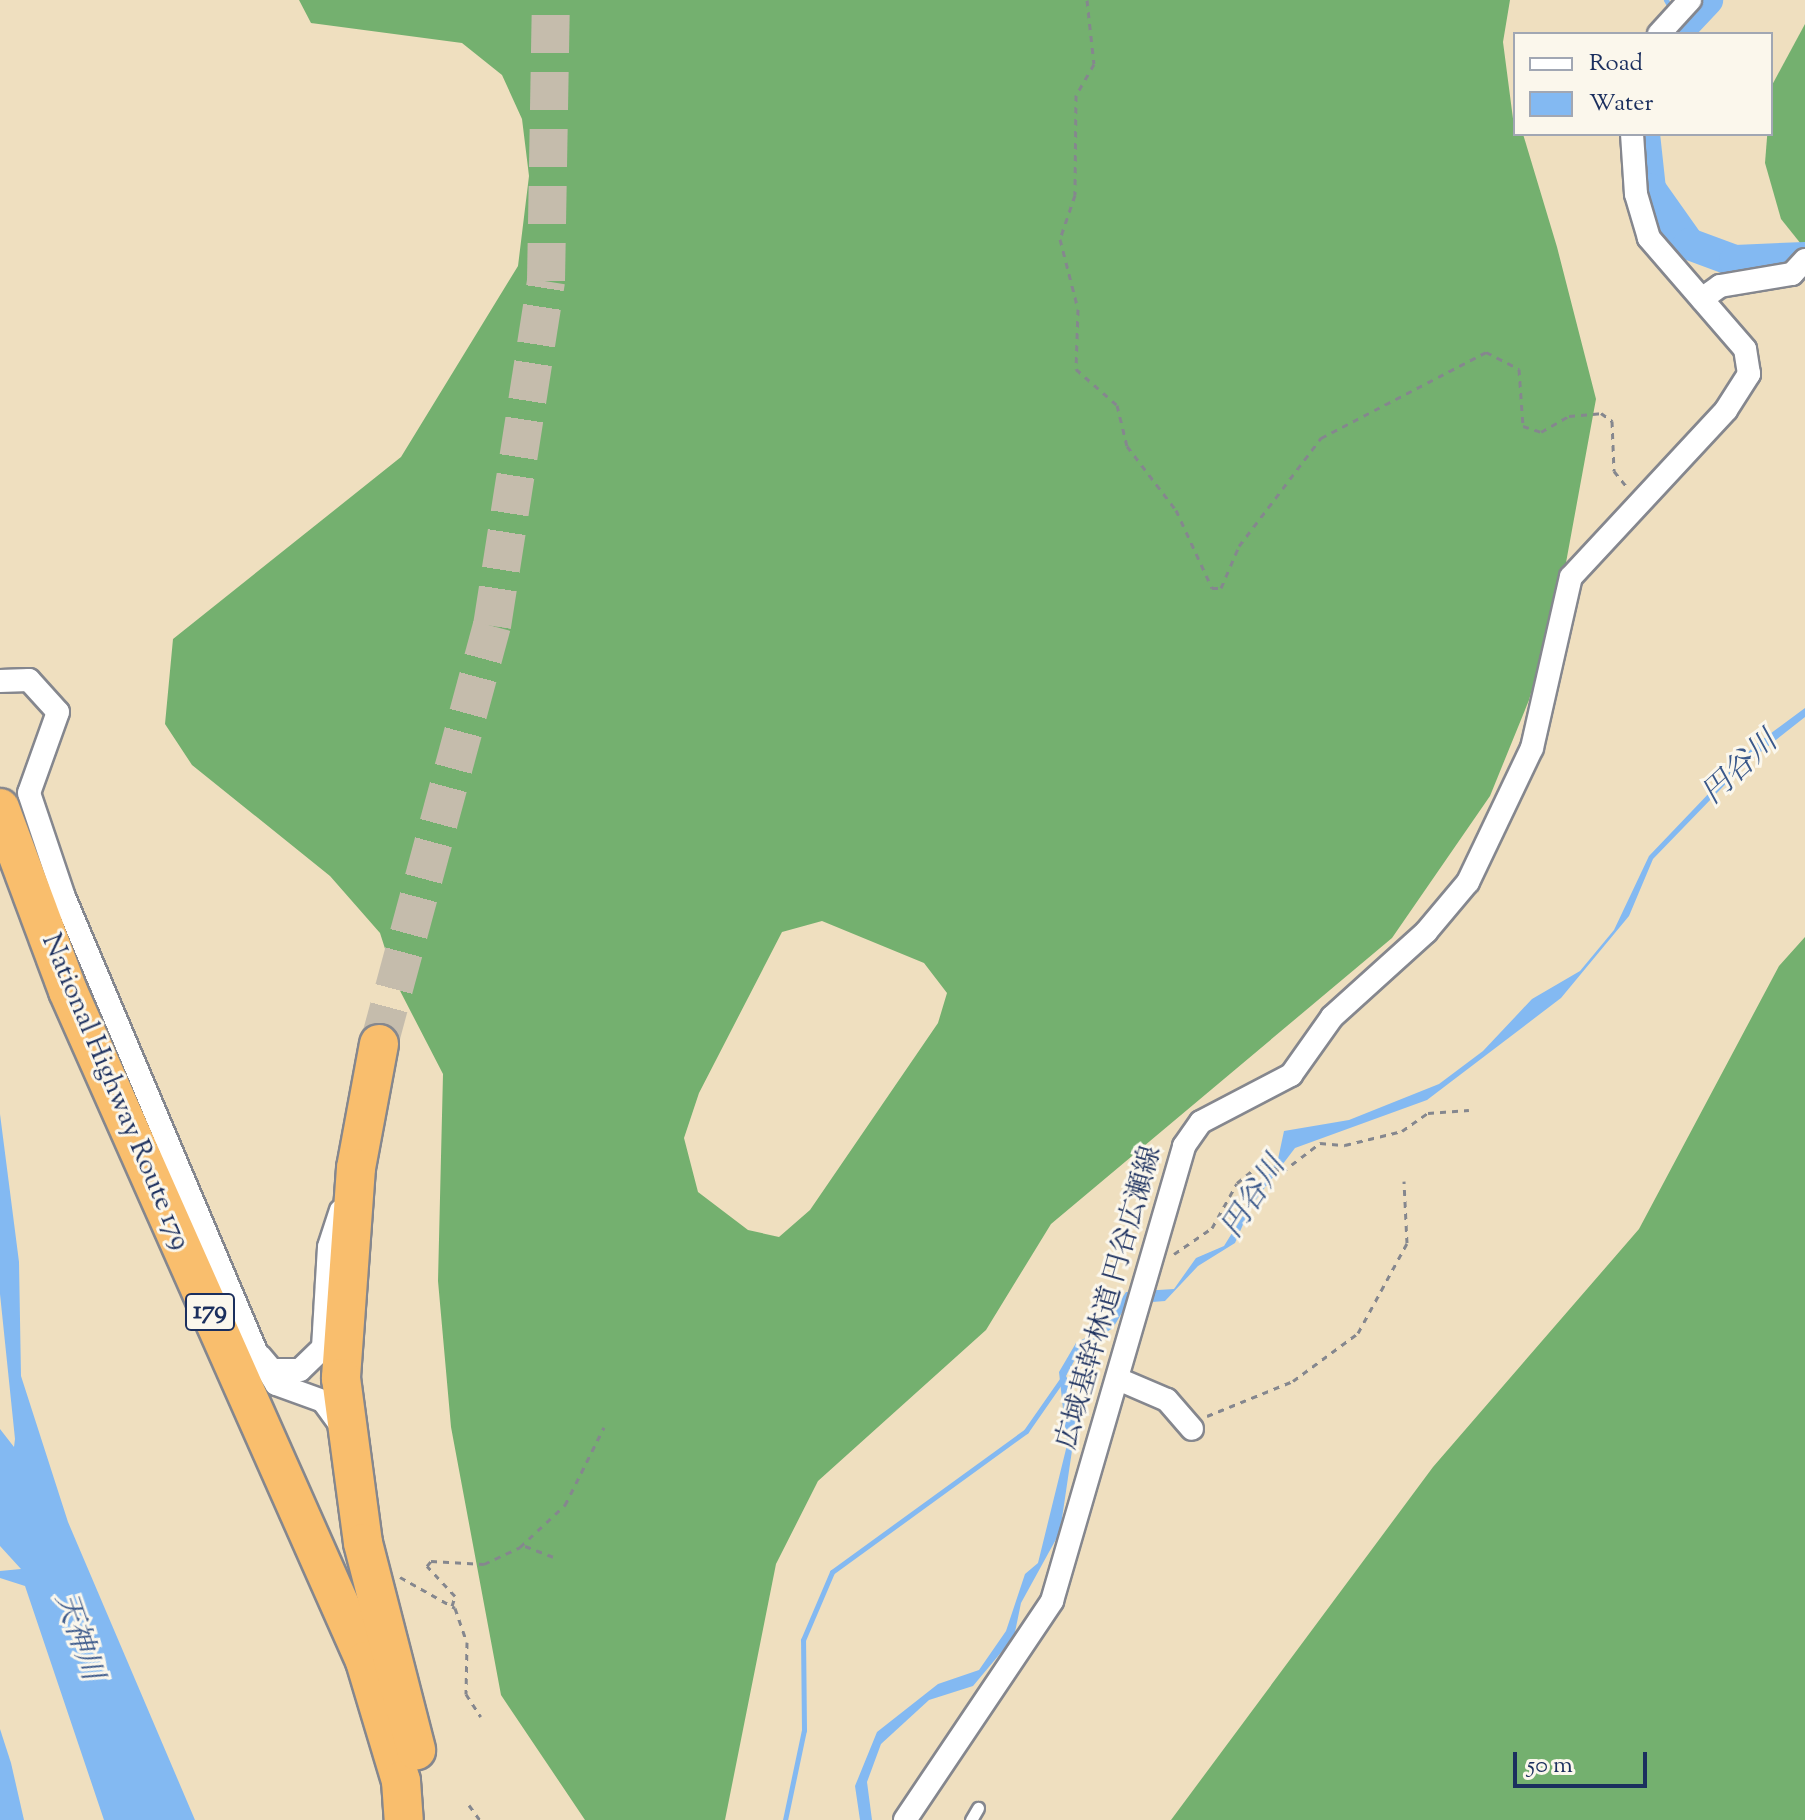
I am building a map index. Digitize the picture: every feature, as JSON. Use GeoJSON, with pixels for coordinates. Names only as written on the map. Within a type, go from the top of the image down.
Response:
{"type":"FeatureCollection","features":[{"type":"Feature","properties":{"kind":"highway","name":"National Highway Route 179"},"geometry":{"type":"LineString","coordinates":[[0,808],[68,991],[365,1661],[401,1781],[404,1820]]}},
{"type":"Feature","properties":{"kind":"highway"},"geometry":{"type":"LineString","coordinates":[[379,1044],[356,1168],[341,1378],[345,1431],[426,1820]]}},
{"type":"Feature","properties":{"kind":"street"},"geometry":{"type":"LineString","coordinates":[[1661,32],[1690,0]]}},
{"type":"Feature","properties":{"kind":"street","name":"広域基幹林道 円谷広瀬線"},"geometry":{"type":"LineString","coordinates":[[905,1820],[1052,1601],[1118,1379],[1172,1177],[1201,1122],[1291,1075],[1332,1017],[1426,932],[1468,882],[1532,748],[1571,577],[1726,410],[1749,374],[1745,349],[1649,238],[1636,194],[1632,136]]}},
{"type":"Feature","properties":{"kind":"street"},"geometry":{"type":"LineString","coordinates":[[1702,299],[1720,286],[1792,274],[1805,260]]}},
{"type":"Feature","properties":{"kind":"street"},"geometry":{"type":"LineString","coordinates":[[0,681],[29,680],[58,712],[29,793],[64,897],[255,1350],[276,1384],[323,1401],[345,1431]]}},
{"type":"Feature","properties":{"kind":"street"},"geometry":{"type":"LineString","coordinates":[[255,1350],[283,1371],[315,1362],[323,1348],[329,1247],[356,1168]]}},
{"type":"Feature","properties":{"kind":"street"},"geometry":{"type":"LineString","coordinates":[[1118,1379],[1167,1400],[1189,1425]]}},
{"type":"Feature","properties":{"kind":"lane"},"geometry":{"type":"LineString","coordinates":[[971,1820],[978,1808]]}},
{"type":"Feature","properties":{"kind":"path"},"geometry":{"type":"LineString","coordinates":[[1087,0],[1094,64],[1076,95],[1075,195],[1060,239],[1078,309],[1076,369],[1117,405],[1127,446],[1176,510],[1212,588],[1221,588],[1239,546],[1321,438],[1486,352],[1519,369],[1523,426],[1541,432],[1569,416],[1601,413],[1612,421],[1614,471],[1623,486],[1645,496]]}},
{"type":"Feature","properties":{"kind":"path"},"geometry":{"type":"LineString","coordinates":[[1150,1259],[1173,1254],[1212,1228],[1237,1183],[1263,1162],[1282,1172],[1320,1143],[1345,1145],[1402,1131],[1428,1113],[1469,1110]]}},
{"type":"Feature","properties":{"kind":"path"},"geometry":{"type":"LineString","coordinates":[[1189,1425],[1293,1381],[1358,1333],[1407,1243],[1404,1181]]}},
{"type":"Feature","properties":{"kind":"path"},"geometry":{"type":"LineString","coordinates":[[481,1717],[466,1694],[467,1642],[452,1606],[455,1596],[427,1566],[431,1561],[484,1564],[520,1547],[565,1505],[604,1427]]}},
{"type":"Feature","properties":{"kind":"path"},"geometry":{"type":"LineString","coordinates":[[520,1547],[553,1557]]}},
{"type":"Feature","properties":{"kind":"path"},"geometry":{"type":"LineString","coordinates":[[392,1569],[420,1594],[452,1606]]}},
{"type":"Feature","properties":{"kind":"path"},"geometry":{"type":"LineString","coordinates":[[469,1805],[480,1820]]}},
{"type":"Feature","properties":{"kind":"green space"},"geometry":{"type":"Polygon","coordinates":[[[299,0],[1510,0],[1503,42],[1513,136],[1524,136],[1557,247],[1596,399],[1563,579],[1529,700],[1490,796],[1392,938],[1051,1224],[986,1330],[818,1481],[776,1564],[725,1820],[585,1820],[501,1695],[451,1427],[438,1281],[443,1074],[396,983],[380,933],[330,876],[192,765],[165,724],[173,639],[401,457],[518,266],[529,176],[522,119],[502,75],[462,43],[311,23],[299,0]],[[822,921],[782,932],[699,1093],[684,1138],[698,1192],[748,1230],[779,1237],[810,1210],[938,1023],[947,993],[924,963],[822,921]]]}},
{"type":"Feature","properties":{"kind":"green space"},"geometry":{"type":"Polygon","coordinates":[[[1805,24],[1805,249],[1781,219],[1765,163],[1767,136],[1773,136],[1773,83],[1805,24]]]}},
{"type":"Feature","properties":{"kind":"green space"},"geometry":{"type":"Polygon","coordinates":[[[1805,937],[1805,1820],[1171,1820],[1433,1467],[1639,1229],[1779,966],[1805,937]]]}},
{"type":"Feature","properties":{"kind":"water"},"geometry":{"type":"Polygon","coordinates":[[[1805,708],[1805,717],[1743,766],[1653,859],[1629,916],[1561,998],[1427,1100],[1295,1148],[1251,1206],[1235,1243],[1198,1266],[1165,1301],[1127,1304],[1113,1328],[1081,1348],[1066,1376],[1079,1403],[1060,1532],[1021,1603],[1014,1637],[973,1686],[929,1700],[881,1744],[867,1782],[872,1820],[860,1820],[855,1786],[877,1732],[938,1684],[979,1670],[1006,1631],[1025,1574],[1038,1563],[1067,1445],[1059,1372],[1076,1343],[1102,1329],[1126,1292],[1174,1289],[1196,1258],[1224,1246],[1278,1159],[1284,1131],[1349,1120],[1439,1084],[1483,1051],[1532,999],[1580,971],[1614,930],[1649,856],[1755,745],[1805,708]]]}},
{"type":"Feature","properties":{"kind":"water","name":"天神川"},"geometry":{"type":"Polygon","coordinates":[[[0,1114],[19,1262],[21,1376],[68,1522],[195,1820],[104,1820],[25,1586],[0,1578],[0,1571],[21,1569],[0,1546],[0,1429],[14,1447],[15,1439],[0,1294],[0,1114]]]}},
{"type":"Feature","properties":{"kind":"water"},"geometry":{"type":"Polygon","coordinates":[[[0,1729],[11,1763],[24,1820],[0,1820],[0,1729]]]}},
{"type":"Feature","properties":{"kind":"waterway"},"geometry":{"type":"LineString","coordinates":[[1666,0],[1669,5]]}},
{"type":"Feature","properties":{"kind":"waterway","name":"円谷川"},"geometry":{"type":"LineString","coordinates":[[1677,32],[1707,0]]}},
{"type":"Feature","properties":{"kind":"waterway","name":"円谷川"},"geometry":{"type":"LineString","coordinates":[[1644,136],[1650,189],[1689,244],[1735,261],[1805,258]]}},
{"type":"Feature","properties":{"kind":"waterway"},"geometry":{"type":"LineString","coordinates":[[785,1820],[804,1730],[803,1640],[832,1572],[1026,1431],[1063,1378]]}},
{"type":"Feature","properties":{"kind":"tunnel"},"geometry":{"type":"LineString","coordinates":[[379,1044],[492,626],[546,281],[551,0]]}}]}
